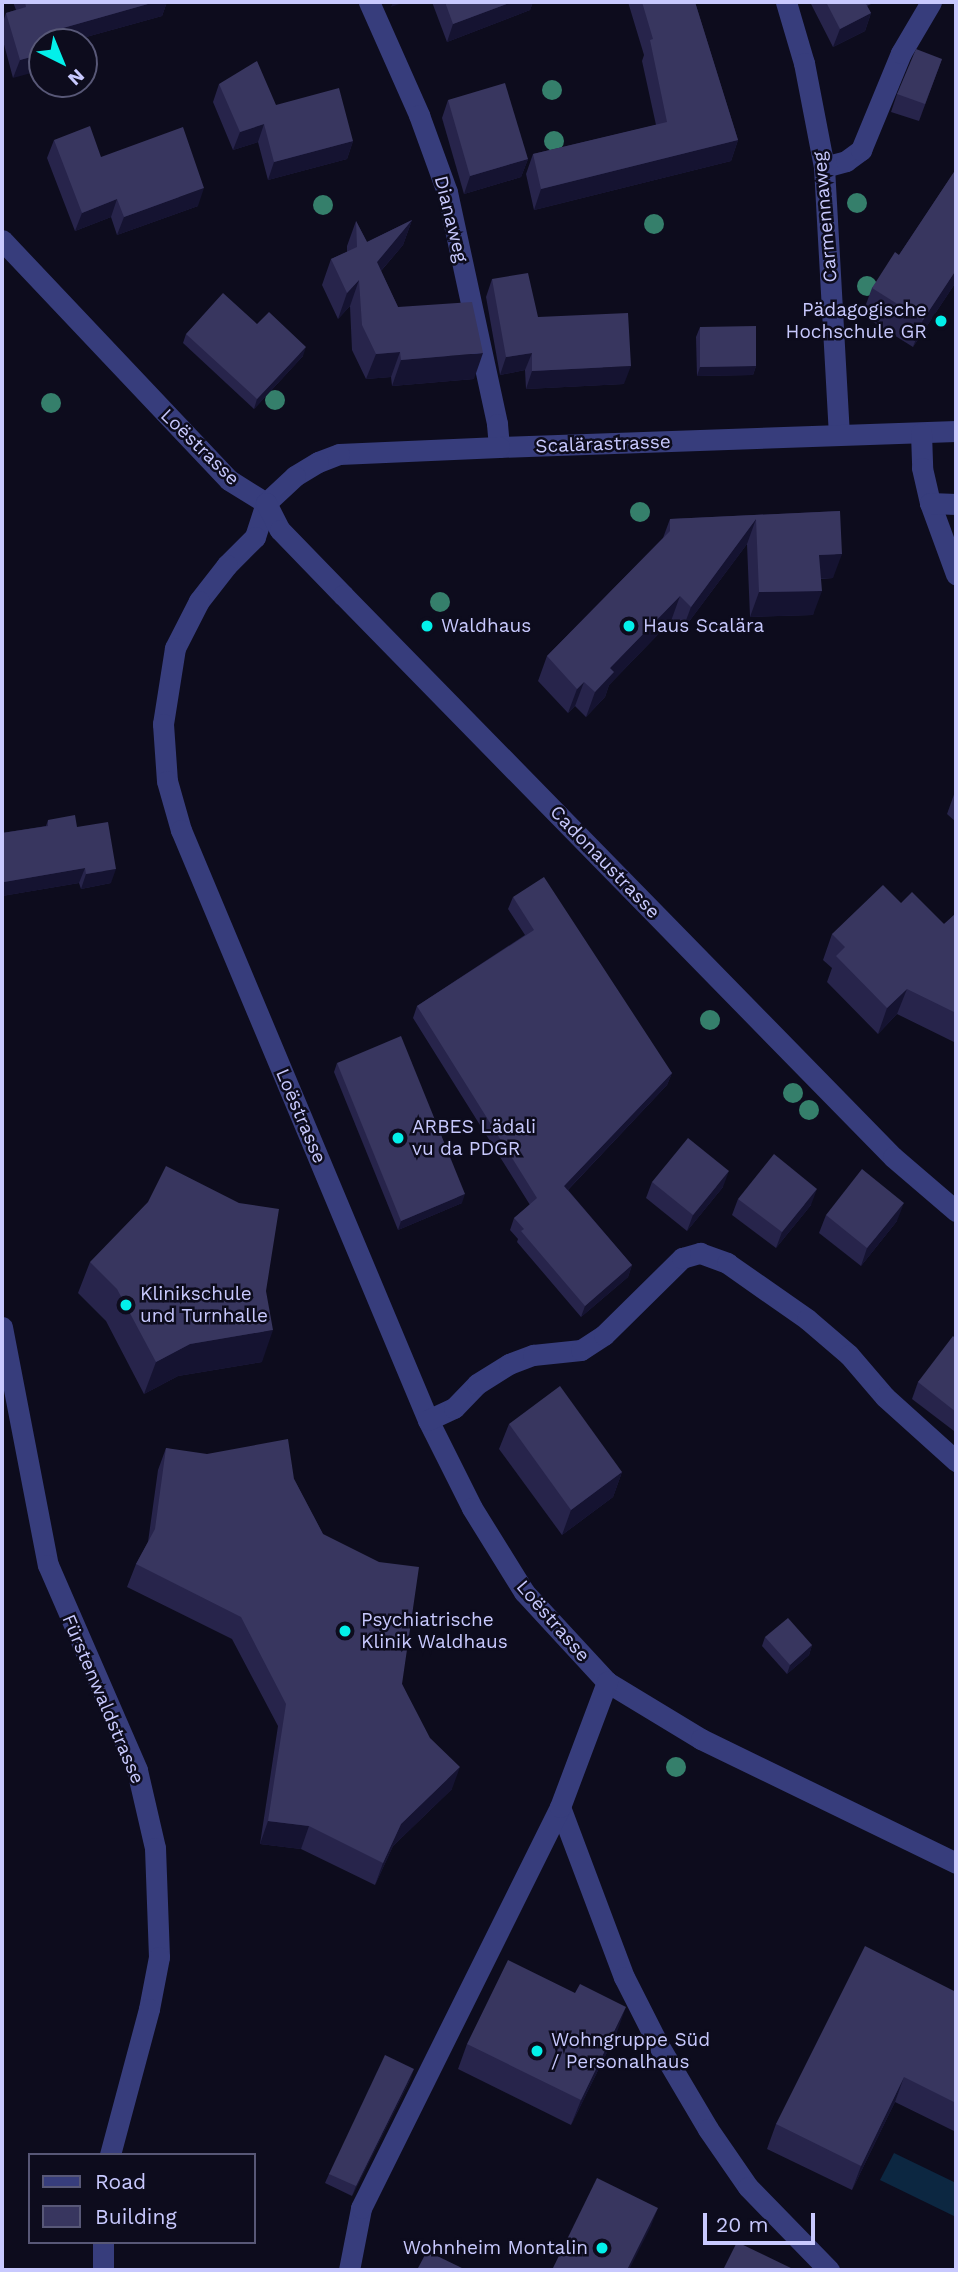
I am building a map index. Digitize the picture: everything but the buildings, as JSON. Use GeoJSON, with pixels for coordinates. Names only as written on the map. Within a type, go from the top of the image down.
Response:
{"type":"FeatureCollection","features":[{"type":"Feature","properties":{"kind":"street","name":"Dianaweg"},"geometry":{"type":"LineString","coordinates":[[369,2],[419,115],[447,192],[497,424],[499,447]]}},
{"type":"Feature","properties":{"kind":"street","name":"Carmennaweg"},"geometry":{"type":"LineString","coordinates":[[786,2],[804,64],[824,167],[839,435]]}},
{"type":"Feature","properties":{"kind":"street"},"geometry":{"type":"LineString","coordinates":[[824,167],[846,162],[861,150],[901,52],[931,2]]}},
{"type":"Feature","properties":{"kind":"street","name":"Loëstrasse"},"geometry":{"type":"LineString","coordinates":[[4,248],[229,480],[265,503],[255,537],[199,601],[175,648],[163,724],[167,780],[181,830],[428,1420],[472,1508],[524,1592],[607,1682],[701,1739],[956,1863]]}},
{"type":"Feature","properties":{"kind":"street","name":"Scalärastrasse"},"geometry":{"type":"LineString","coordinates":[[265,503],[295,476],[317,462],[339,454],[956,432]]}},
{"type":"Feature","properties":{"kind":"street"},"geometry":{"type":"LineString","coordinates":[[921,433],[922,468],[930,502],[956,574]]}},
{"type":"Feature","properties":{"kind":"street"},"geometry":{"type":"LineString","coordinates":[[930,502],[956,504]]}},
{"type":"Feature","properties":{"kind":"street","name":"Cadonaustrasse"},"geometry":{"type":"LineString","coordinates":[[265,503],[280,530],[361,614],[893,1157],[956,1211]]}},
{"type":"Feature","properties":{"kind":"street"},"geometry":{"type":"LineString","coordinates":[[428,1420],[454,1408],[477,1384],[509,1364],[533,1355],[581,1350],[604,1335],[682,1258],[700,1253],[727,1264],[807,1318],[849,1354],[885,1397],[956,1461]]}},
{"type":"Feature","properties":{"kind":"street","name":"Fürstenwaldstrasse"},"geometry":{"type":"LineString","coordinates":[[2,1327],[48,1565],[137,1770],[155,1848],[159,1957],[149,2009],[111,2153]]}},
{"type":"Feature","properties":{"kind":"street"},"geometry":{"type":"LineString","coordinates":[[349,2270],[361,2208],[560,1807],[607,1682]]}},
{"type":"Feature","properties":{"kind":"street"},"geometry":{"type":"LineString","coordinates":[[560,1807],[624,1976],[659,2046],[708,2129],[748,2187],[830,2270]]}},
{"type":"Feature","properties":{"kind":"street"},"geometry":{"type":"LineString","coordinates":[[103,2244],[103,2270]]}},
{"type":"Feature","properties":{"kind":"water"},"geometry":{"type":"Polygon","coordinates":[[[894,2153],[956,2183],[956,2217],[880,2180],[894,2153]]]}},
{"type":"Feature","properties":{"kind":"place","name":"Pädagogische Hochschule GR"},"geometry":{"type":"Point","coordinates":[941,321]}},
{"type":"Feature","properties":{"kind":"place","name":"Waldhaus"},"geometry":{"type":"Point","coordinates":[427,626]}},
{"type":"Feature","properties":{"kind":"place","name":"Haus Scalära"},"geometry":{"type":"Point","coordinates":[629,626]}},
{"type":"Feature","properties":{"kind":"place","name":"ARBES Lädali vu da PDGR"},"geometry":{"type":"Point","coordinates":[398,1138]}},
{"type":"Feature","properties":{"kind":"place","name":"Klinikschule und Turnhalle"},"geometry":{"type":"Point","coordinates":[126,1305]}},
{"type":"Feature","properties":{"kind":"place","name":"Psychiatrische Klinik Waldhaus"},"geometry":{"type":"Point","coordinates":[345,1631]}},
{"type":"Feature","properties":{"kind":"place","name":"Wohngruppe Süd / Personalhaus"},"geometry":{"type":"Point","coordinates":[537,2051]}},
{"type":"Feature","properties":{"kind":"place","name":"Wohnheim Montalin"},"geometry":{"type":"Point","coordinates":[602,2248]}}]}
